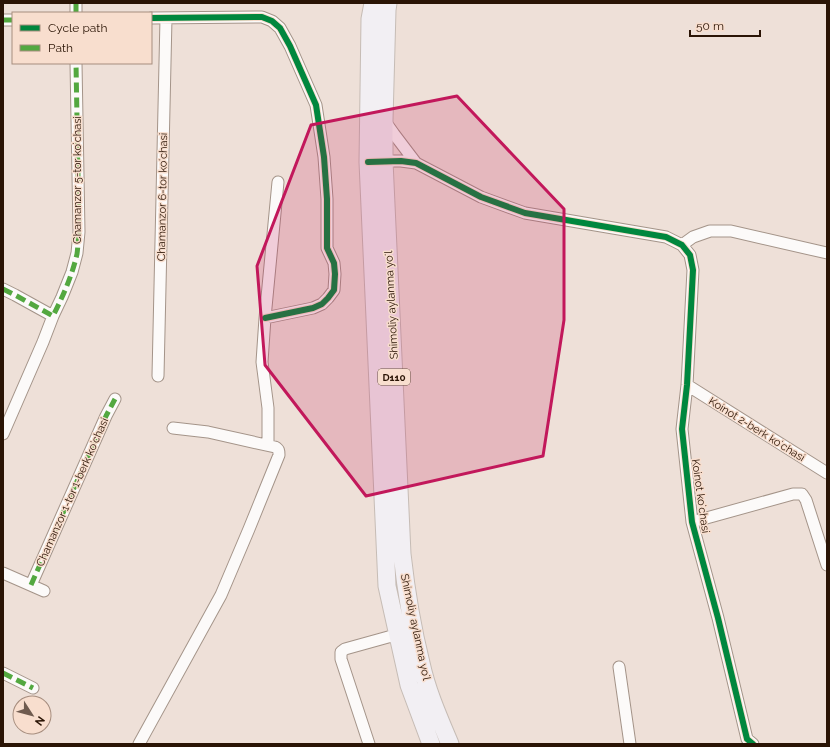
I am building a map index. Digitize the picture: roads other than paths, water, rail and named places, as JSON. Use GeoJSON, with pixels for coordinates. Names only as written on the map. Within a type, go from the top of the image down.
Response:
{"type":"FeatureCollection","features":[{"type":"Feature","properties":{"kind":"main road","name":"Shimoliy aylanma yoʻl"},"geometry":{"type":"LineString","coordinates":[[373,3],[370,19],[376,161],[382,478],[387,586],[409,684],[432,744]]}},
{"type":"Feature","properties":{"kind":"main road","name":"Shimoliy aylanma yoʻl"},"geometry":{"type":"LineString","coordinates":[[388,3],[386,10],[384,120],[376,161],[398,474],[402,554],[407,594],[421,664],[440,721],[450,744]]}},
{"type":"Feature","properties":{"kind":"main road"},"geometry":{"type":"LineString","coordinates":[[382,478],[398,474]]}},
{"type":"Feature","properties":{"kind":"street"},"geometry":{"type":"LineString","coordinates":[[152,18],[262,17],[272,21],[280,28],[316,105],[324,157],[327,248],[334,264],[334,290],[322,304],[314,308],[265,318]]}},
{"type":"Feature","properties":{"kind":"street","name":"Chamanzor 6-tor koʻchasi"},"geometry":{"type":"LineString","coordinates":[[158,376],[166,18]]}},
{"type":"Feature","properties":{"kind":"street","name":"Chamanzor 5-tor koʻchasi"},"geometry":{"type":"LineString","coordinates":[[3,434],[62,297],[72,272],[77,253],[79,232],[76,64]]}},
{"type":"Feature","properties":{"kind":"street"},"geometry":{"type":"LineString","coordinates":[[384,120],[416,162],[481,197],[525,213],[666,238],[682,245],[693,237],[710,231],[731,231],[827,253]]}},
{"type":"Feature","properties":{"kind":"street"},"geometry":{"type":"LineString","coordinates":[[376,161],[416,162]]}},
{"type":"Feature","properties":{"kind":"street"},"geometry":{"type":"LineString","coordinates":[[268,445],[268,408],[262,362],[278,182]]}},
{"type":"Feature","properties":{"kind":"street","name":"Koinot koʻchasi"},"geometry":{"type":"LineString","coordinates":[[682,245],[690,255],[693,270],[687,385],[682,430],[692,522],[718,618],[747,739],[753,744]]}},
{"type":"Feature","properties":{"kind":"street"},"geometry":{"type":"LineString","coordinates":[[3,289],[16,294],[53,316]]}},
{"type":"Feature","properties":{"kind":"street","name":"Koinot 2-berk koʻchasi"},"geometry":{"type":"LineString","coordinates":[[687,385],[827,473]]}},
{"type":"Feature","properties":{"kind":"street","name":"Chamanzor 1-tor 1-berk koʻchasi"},"geometry":{"type":"LineString","coordinates":[[31,585],[106,416],[115,399]]}},
{"type":"Feature","properties":{"kind":"street"},"geometry":{"type":"LineString","coordinates":[[139,744],[222,594],[237,560],[278,455],[278,449],[268,445],[208,432],[173,428]]}},
{"type":"Feature","properties":{"kind":"street"},"geometry":{"type":"LineString","coordinates":[[692,522],[794,494],[802,494],[806,500],[827,565]]}},
{"type":"Feature","properties":{"kind":"street"},"geometry":{"type":"LineString","coordinates":[[3,573],[44,591]]}},
{"type":"Feature","properties":{"kind":"street"},"geometry":{"type":"LineString","coordinates":[[369,744],[341,659],[341,652],[345,649],[399,634]]}},
{"type":"Feature","properties":{"kind":"street"},"geometry":{"type":"LineString","coordinates":[[619,667],[630,744]]}},
{"type":"Feature","properties":{"kind":"street"},"geometry":{"type":"LineString","coordinates":[[3,673],[34,688]]}}]}
